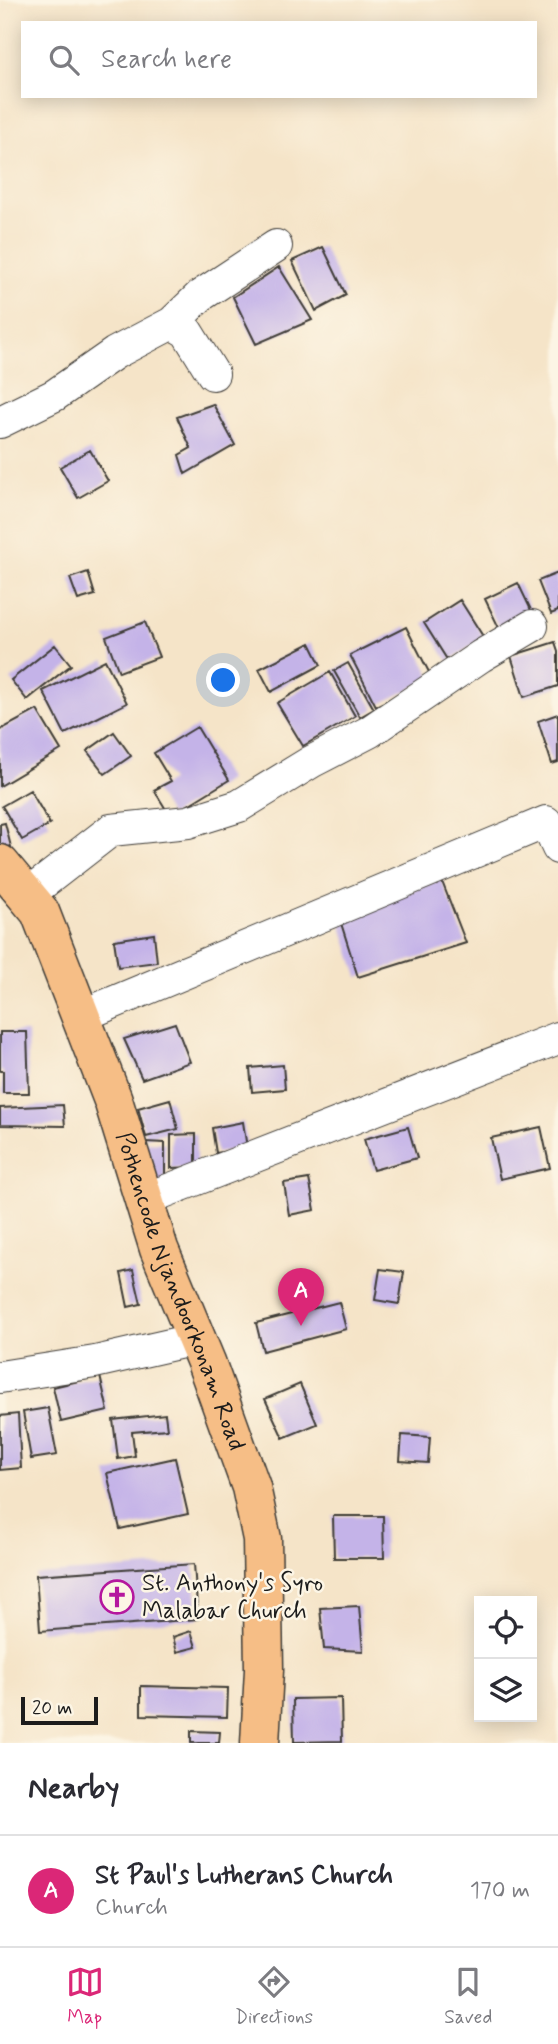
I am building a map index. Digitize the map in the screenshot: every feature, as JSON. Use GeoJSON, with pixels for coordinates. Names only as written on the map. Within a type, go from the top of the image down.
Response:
{"type":"FeatureCollection","features":[{"type":"Feature","properties":{"kind":"main road","name":"Pothencode Njandoorkonam Road"},"geometry":{"type":"LineString","coordinates":[[0,864],[40,912],[113,1100],[159,1249],[251,1487],[262,1539],[264,1670],[260,1743]]}},
{"type":"Feature","properties":{"kind":"street"},"geometry":{"type":"LineString","coordinates":[[0,422],[55,395],[115,353],[172,323],[200,296],[276,246]]}},
{"type":"Feature","properties":{"kind":"street"},"geometry":{"type":"LineString","coordinates":[[172,323],[187,332],[213,374]]}},
{"type":"Feature","properties":{"kind":"street"},"geometry":{"type":"LineString","coordinates":[[26,896],[111,830],[188,822],[239,806],[310,762],[369,732],[481,656],[532,626]]}},
{"type":"Feature","properties":{"kind":"street"},"geometry":{"type":"LineString","coordinates":[[80,1016],[546,822],[558,848]]}},
{"type":"Feature","properties":{"kind":"street"},"geometry":{"type":"LineString","coordinates":[[143,1200],[558,1038]]}},
{"type":"Feature","properties":{"kind":"street"},"geometry":{"type":"LineString","coordinates":[[0,1377],[95,1363],[196,1339]]}},
{"type":"Feature","properties":{"kind":"building"},"geometry":{"type":"Polygon","coordinates":[[[323,247],[346,295],[316,311],[292,261],[323,247]]]}},
{"type":"Feature","properties":{"kind":"building"},"geometry":{"type":"Polygon","coordinates":[[[279,267],[312,320],[256,344],[233,297],[279,267]]]}},
{"type":"Feature","properties":{"kind":"building"},"geometry":{"type":"Polygon","coordinates":[[[213,404],[235,445],[185,474],[179,455],[191,448],[177,417],[213,404]]]}},
{"type":"Feature","properties":{"kind":"building"},"geometry":{"type":"Polygon","coordinates":[[[90,450],[108,481],[78,498],[60,467],[90,450]]]}},
{"type":"Feature","properties":{"kind":"building"},"geometry":{"type":"Polygon","coordinates":[[[88,572],[95,595],[78,600],[70,578],[88,572]]]}},
{"type":"Feature","properties":{"kind":"building"},"geometry":{"type":"Polygon","coordinates":[[[558,573],[558,611],[551,614],[538,581],[558,573]]]}},
{"type":"Feature","properties":{"kind":"building"},"geometry":{"type":"Polygon","coordinates":[[[518,583],[532,612],[499,628],[485,599],[518,583]]]}},
{"type":"Feature","properties":{"kind":"building"},"geometry":{"type":"Polygon","coordinates":[[[460,600],[484,638],[448,661],[424,623],[460,600]]]}},
{"type":"Feature","properties":{"kind":"building"},"geometry":{"type":"Polygon","coordinates":[[[145,622],[159,657],[119,672],[106,637],[145,622]]]}},
{"type":"Feature","properties":{"kind":"building"},"geometry":{"type":"Polygon","coordinates":[[[406,627],[432,678],[376,706],[350,655],[406,627]]]}},
{"type":"Feature","properties":{"kind":"building"},"geometry":{"type":"Polygon","coordinates":[[[555,642],[558,651],[558,686],[524,697],[511,656],[555,642]]]}},
{"type":"Feature","properties":{"kind":"building"},"geometry":{"type":"Polygon","coordinates":[[[310,643],[321,665],[271,692],[259,669],[310,643]]]}},
{"type":"Feature","properties":{"kind":"building"},"geometry":{"type":"Polygon","coordinates":[[[55,645],[71,665],[27,700],[11,680],[55,645]]]}},
{"type":"Feature","properties":{"kind":"building"},"geometry":{"type":"Polygon","coordinates":[[[105,660],[127,703],[65,734],[43,691],[105,660]]]}},
{"type":"Feature","properties":{"kind":"building"},"geometry":{"type":"Polygon","coordinates":[[[348,663],[374,709],[360,717],[334,671],[348,663]]]}},
{"type":"Feature","properties":{"kind":"building"},"geometry":{"type":"Polygon","coordinates":[[[330,672],[355,716],[303,746],[277,703],[330,672]]]}},
{"type":"Feature","properties":{"kind":"building"},"geometry":{"type":"Polygon","coordinates":[[[37,710],[61,750],[0,786],[0,730],[37,710]]]}},
{"type":"Feature","properties":{"kind":"building"},"geometry":{"type":"Polygon","coordinates":[[[558,714],[558,762],[552,764],[538,721],[558,714]]]}},
{"type":"Feature","properties":{"kind":"building"},"geometry":{"type":"Polygon","coordinates":[[[197,727],[229,780],[170,816],[154,790],[171,781],[154,753],[197,727]]]}},
{"type":"Feature","properties":{"kind":"building"},"geometry":{"type":"Polygon","coordinates":[[[114,732],[131,756],[105,774],[87,751],[114,732]]]}},
{"type":"Feature","properties":{"kind":"building"},"geometry":{"type":"Polygon","coordinates":[[[30,790],[50,824],[22,840],[2,806],[30,790]]]}},
{"type":"Feature","properties":{"kind":"building"},"geometry":{"type":"Polygon","coordinates":[[[5,823],[11,847],[0,850],[0,824],[5,823]]]}},
{"type":"Feature","properties":{"kind":"building"},"geometry":{"type":"Polygon","coordinates":[[[441,879],[466,943],[358,977],[340,920],[441,879]]]}},
{"type":"Feature","properties":{"kind":"building"},"geometry":{"type":"Polygon","coordinates":[[[154,934],[157,962],[118,967],[114,940],[154,934]]]}},
{"type":"Feature","properties":{"kind":"building"},"geometry":{"type":"Polygon","coordinates":[[[175,1023],[190,1062],[142,1079],[124,1039],[175,1023]]]}},
{"type":"Feature","properties":{"kind":"building"},"geometry":{"type":"Polygon","coordinates":[[[0,1032],[27,1032],[29,1093],[3,1093],[0,1032]]]}},
{"type":"Feature","properties":{"kind":"building"},"geometry":{"type":"Polygon","coordinates":[[[283,1065],[285,1089],[252,1092],[250,1068],[283,1065]]]}},
{"type":"Feature","properties":{"kind":"building"},"geometry":{"type":"Polygon","coordinates":[[[170,1099],[178,1129],[146,1137],[138,1108],[170,1099]]]}},
{"type":"Feature","properties":{"kind":"building"},"geometry":{"type":"Polygon","coordinates":[[[63,1105],[65,1126],[0,1125],[0,1108],[63,1105]]]}},
{"type":"Feature","properties":{"kind":"building"},"geometry":{"type":"Polygon","coordinates":[[[243,1122],[247,1148],[216,1153],[212,1128],[243,1122]]]}},
{"type":"Feature","properties":{"kind":"building"},"geometry":{"type":"Polygon","coordinates":[[[408,1127],[417,1158],[373,1170],[364,1139],[408,1127]]]}},
{"type":"Feature","properties":{"kind":"building"},"geometry":{"type":"Polygon","coordinates":[[[541,1127],[550,1168],[500,1179],[491,1138],[541,1127]]]}},
{"type":"Feature","properties":{"kind":"building"},"geometry":{"type":"Polygon","coordinates":[[[196,1134],[196,1167],[171,1168],[171,1135],[196,1134]]]}},
{"type":"Feature","properties":{"kind":"building"},"geometry":{"type":"Polygon","coordinates":[[[145,1142],[165,1143],[165,1187],[145,1186],[145,1142]]]}},
{"type":"Feature","properties":{"kind":"building"},"geometry":{"type":"Polygon","coordinates":[[[309,1179],[315,1210],[289,1215],[284,1183],[309,1179]]]}},
{"type":"Feature","properties":{"kind":"building"},"geometry":{"type":"Polygon","coordinates":[[[380,1269],[404,1272],[399,1304],[375,1300],[380,1269]]]}},
{"type":"Feature","properties":{"kind":"building"},"geometry":{"type":"Polygon","coordinates":[[[133,1270],[141,1304],[128,1307],[121,1273],[133,1270]]]}},
{"type":"Feature","properties":{"kind":"building"},"geometry":{"type":"Polygon","coordinates":[[[339,1302],[346,1329],[263,1351],[256,1323],[339,1302]]]}},
{"type":"Feature","properties":{"kind":"building"},"geometry":{"type":"Polygon","coordinates":[[[100,1376],[108,1411],[61,1422],[53,1387],[100,1376]]]}},
{"type":"Feature","properties":{"kind":"building"},"geometry":{"type":"Polygon","coordinates":[[[300,1384],[317,1424],[283,1438],[265,1399],[300,1384]]]}},
{"type":"Feature","properties":{"kind":"building"},"geometry":{"type":"Polygon","coordinates":[[[48,1408],[57,1455],[31,1459],[23,1412],[48,1408]]]}},
{"type":"Feature","properties":{"kind":"building"},"geometry":{"type":"Polygon","coordinates":[[[18,1414],[21,1468],[0,1470],[0,1416],[18,1414]]]}},
{"type":"Feature","properties":{"kind":"building"},"geometry":{"type":"Polygon","coordinates":[[[165,1414],[167,1429],[132,1432],[135,1456],[118,1459],[113,1420],[165,1414]]]}},
{"type":"Feature","properties":{"kind":"building"},"geometry":{"type":"Polygon","coordinates":[[[402,1435],[430,1437],[428,1463],[400,1461],[402,1435]]]}},
{"type":"Feature","properties":{"kind":"building"},"geometry":{"type":"Polygon","coordinates":[[[175,1458],[188,1514],[120,1529],[107,1473],[175,1458]]]}},
{"type":"Feature","properties":{"kind":"building"},"geometry":{"type":"Polygon","coordinates":[[[333,1516],[383,1516],[384,1558],[334,1558],[333,1516]]]}},
{"type":"Feature","properties":{"kind":"building","name":"St. Anthony's Syro Malabar Church"},"geometry":{"type":"Polygon","coordinates":[[[194,1564],[198,1619],[40,1631],[36,1575],[194,1564]]]}},
{"type":"Feature","properties":{"kind":"building"},"geometry":{"type":"Polygon","coordinates":[[[359,1606],[363,1651],[324,1649],[320,1608],[359,1606]]]}},
{"type":"Feature","properties":{"kind":"building"},"geometry":{"type":"Polygon","coordinates":[[[191,1631],[196,1647],[177,1652],[173,1637],[191,1631]]]}},
{"type":"Feature","properties":{"kind":"building"},"geometry":{"type":"Polygon","coordinates":[[[141,1686],[228,1688],[227,1717],[141,1715],[141,1686]]]}},
{"type":"Feature","properties":{"kind":"building"},"geometry":{"type":"Polygon","coordinates":[[[341,1698],[342,1741],[294,1742],[293,1699],[341,1698]]]}},
{"type":"Feature","properties":{"kind":"building"},"geometry":{"type":"Polygon","coordinates":[[[191,1731],[220,1732],[219,1743],[191,1743],[191,1731]]]}},
{"type":"Feature","properties":{"kind":"place","name":"St Paul's Lutherans Church"},"geometry":{"type":"Point","coordinates":[301,1326]}},
{"type":"Feature","properties":{"kind":"place","name":"St. Anthony's Syro Malabar Church"},"geometry":{"type":"Point","coordinates":[117,1597]}}]}
